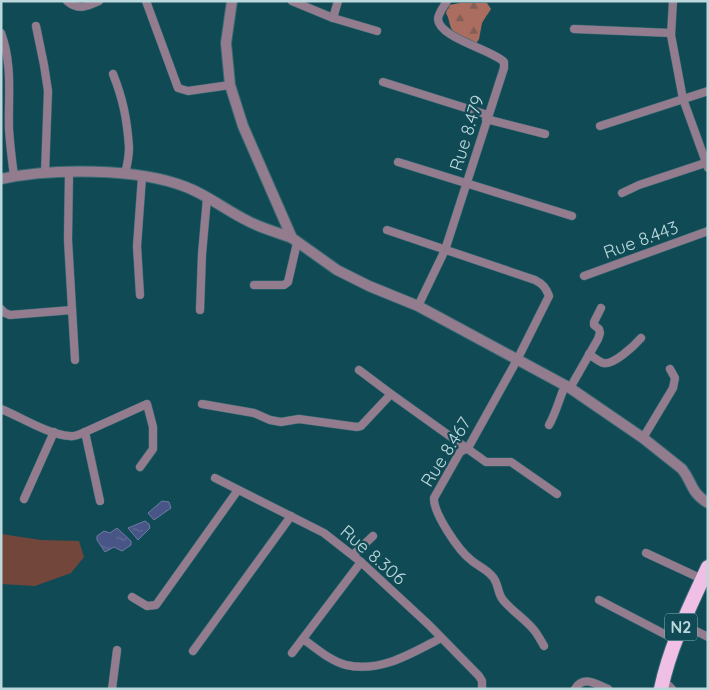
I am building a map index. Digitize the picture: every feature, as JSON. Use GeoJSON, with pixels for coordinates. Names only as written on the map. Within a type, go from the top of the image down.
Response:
{"type":"FeatureCollection","features":[{"type":"Feature","properties":{"kind":"highway","name":"N2"},"geometry":{"type":"LineString","coordinates":[[667,688],[672,669],[706,576]]}},
{"type":"Feature","properties":{"kind":"highway","name":"N2"},"geometry":{"type":"LineString","coordinates":[[667,688],[665,670],[676,640],[706,576]]}},
{"type":"Feature","properties":{"kind":"street"},"geometry":{"type":"LineString","coordinates":[[67,1],[71,5],[85,7],[99,1]]}},
{"type":"Feature","properties":{"kind":"street"},"geometry":{"type":"LineString","coordinates":[[146,1],[178,88],[188,91],[230,85]]}},
{"type":"Feature","properties":{"kind":"street"},"geometry":{"type":"LineString","coordinates":[[232,1],[226,43],[230,85],[243,126],[295,240],[288,282],[284,285],[254,285]]}},
{"type":"Feature","properties":{"kind":"street"},"geometry":{"type":"LineString","coordinates":[[333,18],[338,1]]}},
{"type":"Feature","properties":{"kind":"street","name":"Rue 8.479"},"geometry":{"type":"LineString","coordinates":[[418,306],[445,250],[504,68],[504,62],[500,58],[470,46],[450,34],[438,20],[447,1]]}},
{"type":"Feature","properties":{"kind":"street"},"geometry":{"type":"LineString","coordinates":[[622,194],[639,185],[707,164],[683,99],[671,33],[673,1]]}},
{"type":"Feature","properties":{"kind":"street"},"geometry":{"type":"LineString","coordinates":[[294,2],[333,18],[377,31]]}},
{"type":"Feature","properties":{"kind":"street"},"geometry":{"type":"LineString","coordinates":[[36,26],[48,91],[45,173]]}},
{"type":"Feature","properties":{"kind":"street"},"geometry":{"type":"LineString","coordinates":[[574,29],[671,33]]}},
{"type":"Feature","properties":{"kind":"street"},"geometry":{"type":"LineString","coordinates":[[1,33],[7,49],[10,84],[9,129],[14,176]]}},
{"type":"Feature","properties":{"kind":"street"},"geometry":{"type":"LineString","coordinates":[[113,74],[123,98],[125,112],[129,147],[125,174]]}},
{"type":"Feature","properties":{"kind":"street"},"geometry":{"type":"LineString","coordinates":[[383,82],[487,117],[545,134]]}},
{"type":"Feature","properties":{"kind":"street"},"geometry":{"type":"LineString","coordinates":[[600,126],[708,91]]}},
{"type":"Feature","properties":{"kind":"street"},"geometry":{"type":"LineString","coordinates":[[398,162],[572,216]]}},
{"type":"Feature","properties":{"kind":"street"},"geometry":{"type":"LineString","coordinates":[[69,172],[68,240],[75,360]]}},
{"type":"Feature","properties":{"kind":"street"},"geometry":{"type":"LineString","coordinates":[[1,179],[45,173],[100,172],[142,177],[175,183],[188,188],[247,221],[295,240],[337,270],[369,286],[418,306],[568,387],[643,438],[682,469],[692,490],[708,503]]}},
{"type":"Feature","properties":{"kind":"street"},"geometry":{"type":"LineString","coordinates":[[140,296],[137,246],[142,177]]}},
{"type":"Feature","properties":{"kind":"street"},"geometry":{"type":"LineString","coordinates":[[200,310],[207,198]]}},
{"type":"Feature","properties":{"kind":"street"},"geometry":{"type":"LineString","coordinates":[[387,230],[445,250]]}},
{"type":"Feature","properties":{"kind":"street","name":"Rue 8.443"},"geometry":{"type":"LineString","coordinates":[[584,276],[708,231]]}},
{"type":"Feature","properties":{"kind":"street","name":"Rue 8.467"},"geometry":{"type":"LineString","coordinates":[[445,250],[536,280],[547,289],[549,296],[517,360],[468,448],[460,452],[434,498],[433,505],[461,550],[470,560],[486,570],[496,582],[498,592],[503,600],[534,630],[544,646]]}},
{"type":"Feature","properties":{"kind":"street"},"geometry":{"type":"LineString","coordinates":[[549,425],[556,413],[557,404],[600,333],[599,328],[594,325],[594,322],[601,308]]}},
{"type":"Feature","properties":{"kind":"street"},"geometry":{"type":"LineString","coordinates":[[1,309],[10,315],[72,310]]}},
{"type":"Feature","properties":{"kind":"street"},"geometry":{"type":"LineString","coordinates":[[589,354],[603,363],[610,363],[632,348],[641,338]]}},
{"type":"Feature","properties":{"kind":"street"},"geometry":{"type":"LineString","coordinates":[[643,438],[673,388],[675,378],[670,369]]}},
{"type":"Feature","properties":{"kind":"street"},"geometry":{"type":"LineString","coordinates":[[360,370],[486,462],[511,462],[557,494]]}},
{"type":"Feature","properties":{"kind":"street"},"geometry":{"type":"LineString","coordinates":[[202,404],[254,413],[270,420],[282,422],[299,419],[357,427],[391,394]]}},
{"type":"Feature","properties":{"kind":"street"},"geometry":{"type":"LineString","coordinates":[[1,408],[54,432],[70,436],[85,432],[145,404],[148,405],[153,427],[153,449],[140,467]]}},
{"type":"Feature","properties":{"kind":"street"},"geometry":{"type":"LineString","coordinates":[[24,499],[54,432]]}},
{"type":"Feature","properties":{"kind":"street"},"geometry":{"type":"LineString","coordinates":[[85,432],[100,501]]}},
{"type":"Feature","properties":{"kind":"street","name":"Rue 8.306"},"geometry":{"type":"LineString","coordinates":[[215,478],[324,533],[353,555],[442,638],[479,676],[482,681],[482,689]]}},
{"type":"Feature","properties":{"kind":"street"},"geometry":{"type":"LineString","coordinates":[[132,597],[148,606],[156,605],[238,490]]}},
{"type":"Feature","properties":{"kind":"street"},"geometry":{"type":"LineString","coordinates":[[193,651],[291,516]]}},
{"type":"Feature","properties":{"kind":"street"},"geometry":{"type":"LineString","coordinates":[[353,555],[373,536]]}},
{"type":"Feature","properties":{"kind":"street"},"geometry":{"type":"LineString","coordinates":[[646,553],[706,576]]}},
{"type":"Feature","properties":{"kind":"street"},"geometry":{"type":"LineString","coordinates":[[292,653],[361,562]]}},
{"type":"Feature","properties":{"kind":"street"},"geometry":{"type":"LineString","coordinates":[[598,600],[676,640]]}},
{"type":"Feature","properties":{"kind":"street"},"geometry":{"type":"LineString","coordinates":[[688,627],[708,637]]}},
{"type":"Feature","properties":{"kind":"street"},"geometry":{"type":"LineString","coordinates":[[303,639],[332,659],[346,665],[367,666],[400,659],[442,638]]}},
{"type":"Feature","properties":{"kind":"street"},"geometry":{"type":"LineString","coordinates":[[112,689],[117,650]]}},
{"type":"Feature","properties":{"kind":"street"},"geometry":{"type":"LineString","coordinates":[[575,689],[582,681],[589,681],[608,689]]}},
{"type":"Feature","properties":{"kind":"shaded area"},"geometry":{"type":"Polygon","coordinates":[[[1,534],[41,540],[79,541],[84,557],[71,573],[35,586],[1,584],[1,534]]]}},
{"type":"Feature","properties":{"kind":"green space"},"geometry":{"type":"Polygon","coordinates":[[[487,3],[491,9],[482,23],[479,39],[476,44],[459,36],[451,28],[446,13],[449,5],[487,3]]]}},
{"type":"Feature","properties":{"kind":"water"},"geometry":{"type":"Polygon","coordinates":[[[162,501],[169,502],[171,508],[154,520],[148,513],[162,501]]]}},
{"type":"Feature","properties":{"kind":"water"},"geometry":{"type":"Polygon","coordinates":[[[145,521],[149,524],[150,528],[138,540],[128,528],[145,521]]]}},
{"type":"Feature","properties":{"kind":"water"},"geometry":{"type":"Polygon","coordinates":[[[117,528],[131,541],[131,545],[122,551],[114,547],[105,552],[97,540],[97,536],[104,531],[110,533],[117,528]]]}}]}
